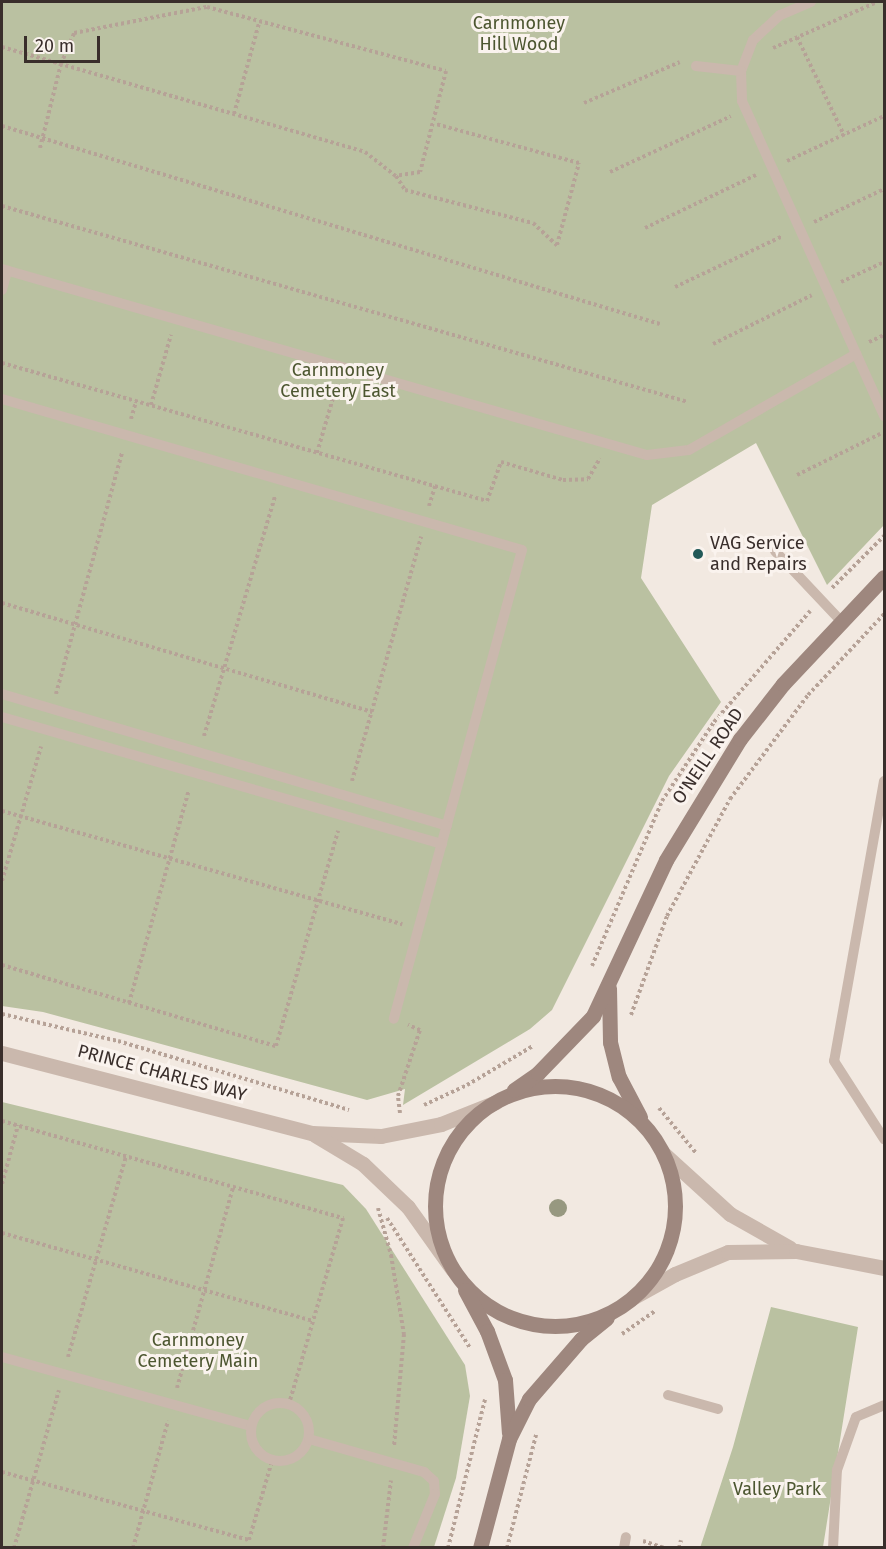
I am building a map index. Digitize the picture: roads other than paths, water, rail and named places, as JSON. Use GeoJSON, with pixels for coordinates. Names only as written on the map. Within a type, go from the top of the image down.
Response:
{"type":"FeatureCollection","features":[{"type":"Feature","properties":{"kind":"main road","name":"O'NEILL ROAD"},"geometry":{"type":"LineString","coordinates":[[454,1271],[441,1245],[436,1218],[443,1163],[468,1125],[538,1073],[593,1016],[609,988],[666,860],[701,798],[783,684],[885,577]]}},
{"type":"Feature","properties":{"kind":"main road","name":"O'NEILL ROAD"},"geometry":{"type":"LineString","coordinates":[[609,988],[610,1042],[617,1068],[646,1128]]}},
{"type":"Feature","properties":{"kind":"main road"},"geometry":{"type":"LineString","coordinates":[[480,1548],[509,1439],[529,1399],[581,1340],[632,1298],[659,1264],[672,1232],[672,1179],[664,1154],[646,1128],[619,1105],[578,1089],[551,1086],[498,1101]]}},
{"type":"Feature","properties":{"kind":"main road"},"geometry":{"type":"LineString","coordinates":[[454,1271],[493,1309],[534,1324],[569,1325],[618,1308]]}},
{"type":"Feature","properties":{"kind":"main road"},"geometry":{"type":"LineString","coordinates":[[454,1271],[487,1331],[505,1380],[509,1439]]}},
{"type":"Feature","properties":{"kind":"street","name":"PRINCE CHARLES WAY"},"geometry":{"type":"LineString","coordinates":[[2,1053],[312,1133],[381,1136],[441,1124],[498,1101]]}},
{"type":"Feature","properties":{"kind":"street","name":"PRINCE CHARLES WAY"},"geometry":{"type":"LineString","coordinates":[[312,1133],[363,1164],[400,1200],[454,1271]]}},
{"type":"Feature","properties":{"kind":"street"},"geometry":{"type":"LineString","coordinates":[[664,1154],[730,1214],[796,1251]]}},
{"type":"Feature","properties":{"kind":"street"},"geometry":{"type":"LineString","coordinates":[[632,1298],[675,1274],[728,1252],[796,1251],[885,1268]]}},
{"type":"Feature","properties":{"kind":"lane"},"geometry":{"type":"LineString","coordinates":[[811,2],[773,21],[753,40],[743,66],[746,110],[885,416]]}},
{"type":"Feature","properties":{"kind":"lane"},"geometry":{"type":"LineString","coordinates":[[696,66],[743,66]]}},
{"type":"Feature","properties":{"kind":"lane"},"geometry":{"type":"LineString","coordinates":[[2,290],[4,270],[607,446],[647,454],[689,450],[856,354]]}},
{"type":"Feature","properties":{"kind":"lane"},"geometry":{"type":"LineString","coordinates":[[2,399],[522,550],[394,1019]]}},
{"type":"Feature","properties":{"kind":"lane"},"geometry":{"type":"LineString","coordinates":[[775,551],[841,621]]}},
{"type":"Feature","properties":{"kind":"lane"},"geometry":{"type":"LineString","coordinates":[[2,694],[447,826]]}},
{"type":"Feature","properties":{"kind":"lane"},"geometry":{"type":"LineString","coordinates":[[2,717],[442,844]]}},
{"type":"Feature","properties":{"kind":"lane"},"geometry":{"type":"LineString","coordinates":[[885,781],[834,1061],[885,1139]]}},
{"type":"Feature","properties":{"kind":"lane"},"geometry":{"type":"LineString","coordinates":[[2,1357],[251,1426]]}},
{"type":"Feature","properties":{"kind":"lane"},"geometry":{"type":"LineString","coordinates":[[668,1395],[718,1409]]}},
{"type":"Feature","properties":{"kind":"lane"},"geometry":{"type":"LineString","coordinates":[[272,1404],[289,1404],[306,1419],[309,1439],[291,1460],[272,1461],[252,1444],[251,1426],[262,1408],[272,1404]]}},
{"type":"Feature","properties":{"kind":"lane"},"geometry":{"type":"LineString","coordinates":[[833,1548],[837,1470],[855,1417],[885,1405]]}},
{"type":"Feature","properties":{"kind":"lane"},"geometry":{"type":"LineString","coordinates":[[309,1439],[424,1472],[434,1481],[435,1494],[413,1548]]}},
{"type":"Feature","properties":{"kind":"place","name":"VAG Service and Repairs"},"geometry":{"type":"Point","coordinates":[698,554]}},
{"type":"Feature","properties":{"kind":"park label","name":"Carnmoney Hill Wood"},"geometry":{"type":"Point","coordinates":[519,34]}},
{"type":"Feature","properties":{"kind":"park label","name":"Carnmoney Cemetery East"},"geometry":{"type":"Point","coordinates":[338,382]}},
{"type":"Feature","properties":{"kind":"park label","name":"Carnmoney Cemetery Main"},"geometry":{"type":"Point","coordinates":[198,1351]}},
{"type":"Feature","properties":{"kind":"park label","name":"Valley Park"},"geometry":{"type":"Point","coordinates":[777,1489]}}]}
